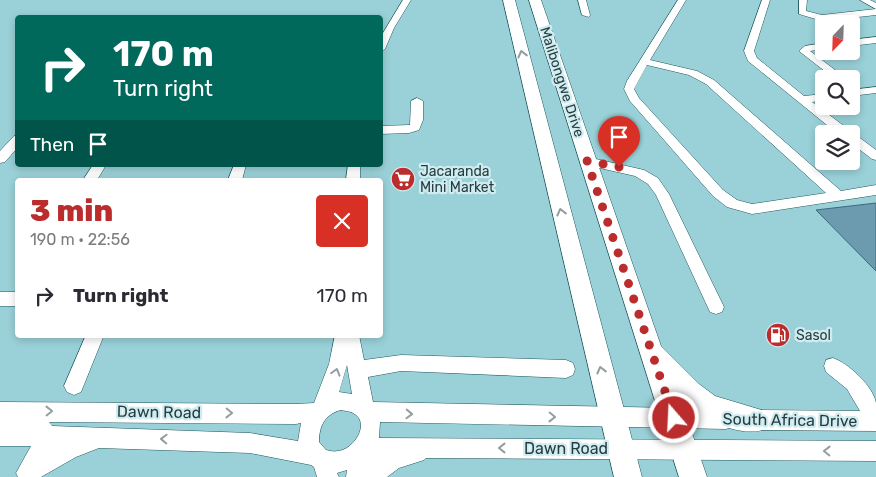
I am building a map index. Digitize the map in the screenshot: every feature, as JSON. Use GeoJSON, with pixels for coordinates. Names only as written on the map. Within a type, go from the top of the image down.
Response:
{"type":"FeatureCollection","features":[{"type":"Feature","properties":{"kind":"main road","name":"Malibongwe Drive"},"geometry":{"type":"LineString","coordinates":[[508,0],[628,477]]}},
{"type":"Feature","properties":{"kind":"main road","name":"Malibongwe Drive"},"geometry":{"type":"LineString","coordinates":[[535,0],[689,464]]}},
{"type":"Feature","properties":{"kind":"main road"},"geometry":{"type":"LineString","coordinates":[[650,350],[704,404],[722,412],[756,420]]}},
{"type":"Feature","properties":{"kind":"street"},"geometry":{"type":"LineString","coordinates":[[383,42],[389,28],[407,0]]}},
{"type":"Feature","properties":{"kind":"street"},"geometry":{"type":"LineString","coordinates":[[582,0],[586,15]]}},
{"type":"Feature","properties":{"kind":"street"},"geometry":{"type":"LineString","coordinates":[[682,0],[629,87],[631,94],[725,200],[736,206],[752,209],[876,190]]}},
{"type":"Feature","properties":{"kind":"street"},"geometry":{"type":"LineString","coordinates":[[766,0],[751,41],[750,55],[761,68],[834,125]]}},
{"type":"Feature","properties":{"kind":"street"},"geometry":{"type":"LineString","coordinates":[[803,0],[802,12],[816,17],[876,12]]}},
{"type":"Feature","properties":{"kind":"street"},"geometry":{"type":"LineString","coordinates":[[864,0],[876,6]]}},
{"type":"Feature","properties":{"kind":"street"},"geometry":{"type":"LineString","coordinates":[[860,42],[876,40]]}},
{"type":"Feature","properties":{"kind":"street"},"geometry":{"type":"LineString","coordinates":[[815,47],[808,48],[804,51],[815,59]]}},
{"type":"Feature","properties":{"kind":"street"},"geometry":{"type":"LineString","coordinates":[[816,60],[830,70]]}},
{"type":"Feature","properties":{"kind":"street"},"geometry":{"type":"LineString","coordinates":[[644,61],[693,73],[710,82],[838,196]]}},
{"type":"Feature","properties":{"kind":"street"},"geometry":{"type":"LineString","coordinates":[[860,92],[876,90]]}},
{"type":"Feature","properties":{"kind":"street"},"geometry":{"type":"LineString","coordinates":[[801,100],[815,98]]}},
{"type":"Feature","properties":{"kind":"street"},"geometry":{"type":"LineString","coordinates":[[383,130],[409,130],[415,127],[417,100]]}},
{"type":"Feature","properties":{"kind":"street"},"geometry":{"type":"LineString","coordinates":[[0,159],[15,142]]}},
{"type":"Feature","properties":{"kind":"street"},"geometry":{"type":"LineString","coordinates":[[860,144],[876,156]]}},
{"type":"Feature","properties":{"kind":"street"},"geometry":{"type":"LineString","coordinates":[[587,161],[631,170],[653,181],[662,194],[689,248],[716,307]]}},
{"type":"Feature","properties":{"kind":"street"},"geometry":{"type":"LineString","coordinates":[[91,178],[99,167]]}},
{"type":"Feature","properties":{"kind":"street"},"geometry":{"type":"LineString","coordinates":[[0,299],[15,298]]}},
{"type":"Feature","properties":{"kind":"street"},"geometry":{"type":"LineString","coordinates":[[74,386],[94,338]]}},
{"type":"Feature","properties":{"kind":"street"},"geometry":{"type":"LineString","coordinates":[[321,410],[338,364],[343,338]]}},
{"type":"Feature","properties":{"kind":"street"},"geometry":{"type":"LineString","coordinates":[[351,338],[366,411],[371,421],[371,432],[368,443],[360,453],[341,463],[322,464],[311,448],[308,439],[312,420],[321,410],[341,400],[358,404],[366,411],[612,417]]}},
{"type":"Feature","properties":{"kind":"street"},"geometry":{"type":"LineString","coordinates":[[357,370],[401,363],[566,369]]}},
{"type":"Feature","properties":{"kind":"street"},"geometry":{"type":"LineString","coordinates":[[833,366],[854,383],[876,420]]}},
{"type":"Feature","properties":{"kind":"street","name":"Dawn Road"},"geometry":{"type":"LineString","coordinates":[[0,412],[296,414],[321,410]]}},
{"type":"Feature","properties":{"kind":"street","name":"South Africa Drive"},"geometry":{"type":"LineString","coordinates":[[612,417],[876,420]]}},
{"type":"Feature","properties":{"kind":"street"},"geometry":{"type":"LineString","coordinates":[[0,422],[38,426],[48,436],[25,475]]}},
{"type":"Feature","properties":{"kind":"street","name":"Dawn Road"},"geometry":{"type":"LineString","coordinates":[[0,436],[250,442],[322,464]]}},
{"type":"Feature","properties":{"kind":"street"},"geometry":{"type":"LineString","coordinates":[[24,436],[27,444],[25,475]]}},
{"type":"Feature","properties":{"kind":"street"},"geometry":{"type":"LineString","coordinates":[[25,475],[69,450],[100,437]]}},
{"type":"Feature","properties":{"kind":"street","name":"Dawn Road"},"geometry":{"type":"LineString","coordinates":[[360,453],[385,447],[620,449],[689,464]]}},
{"type":"Feature","properties":{"kind":"street"},"geometry":{"type":"LineString","coordinates":[[372,477],[385,463],[398,457],[446,448]]}},
{"type":"Feature","properties":{"kind":"street","name":"South Africa Drive"},"geometry":{"type":"LineString","coordinates":[[689,464],[876,451]]}},
{"type":"Feature","properties":{"kind":"street"},"geometry":{"type":"LineString","coordinates":[[357,477],[360,453]]}},
{"type":"Feature","properties":{"kind":"building"},"geometry":{"type":"Polygon","coordinates":[[[876,203],[876,271],[816,210],[876,203]]]}},
{"type":"Feature","properties":{"kind":"place","name":"Jacaranda Mini Market"},"geometry":{"type":"Point","coordinates":[403,179]}},
{"type":"Feature","properties":{"kind":"place","name":"Sasol"},"geometry":{"type":"Point","coordinates":[778,335]}},
{"type":"Feature","properties":{"kind":"route"},"geometry":{"type":"LineString","coordinates":[[619,167],[587,161],[674,418]]}}]}
